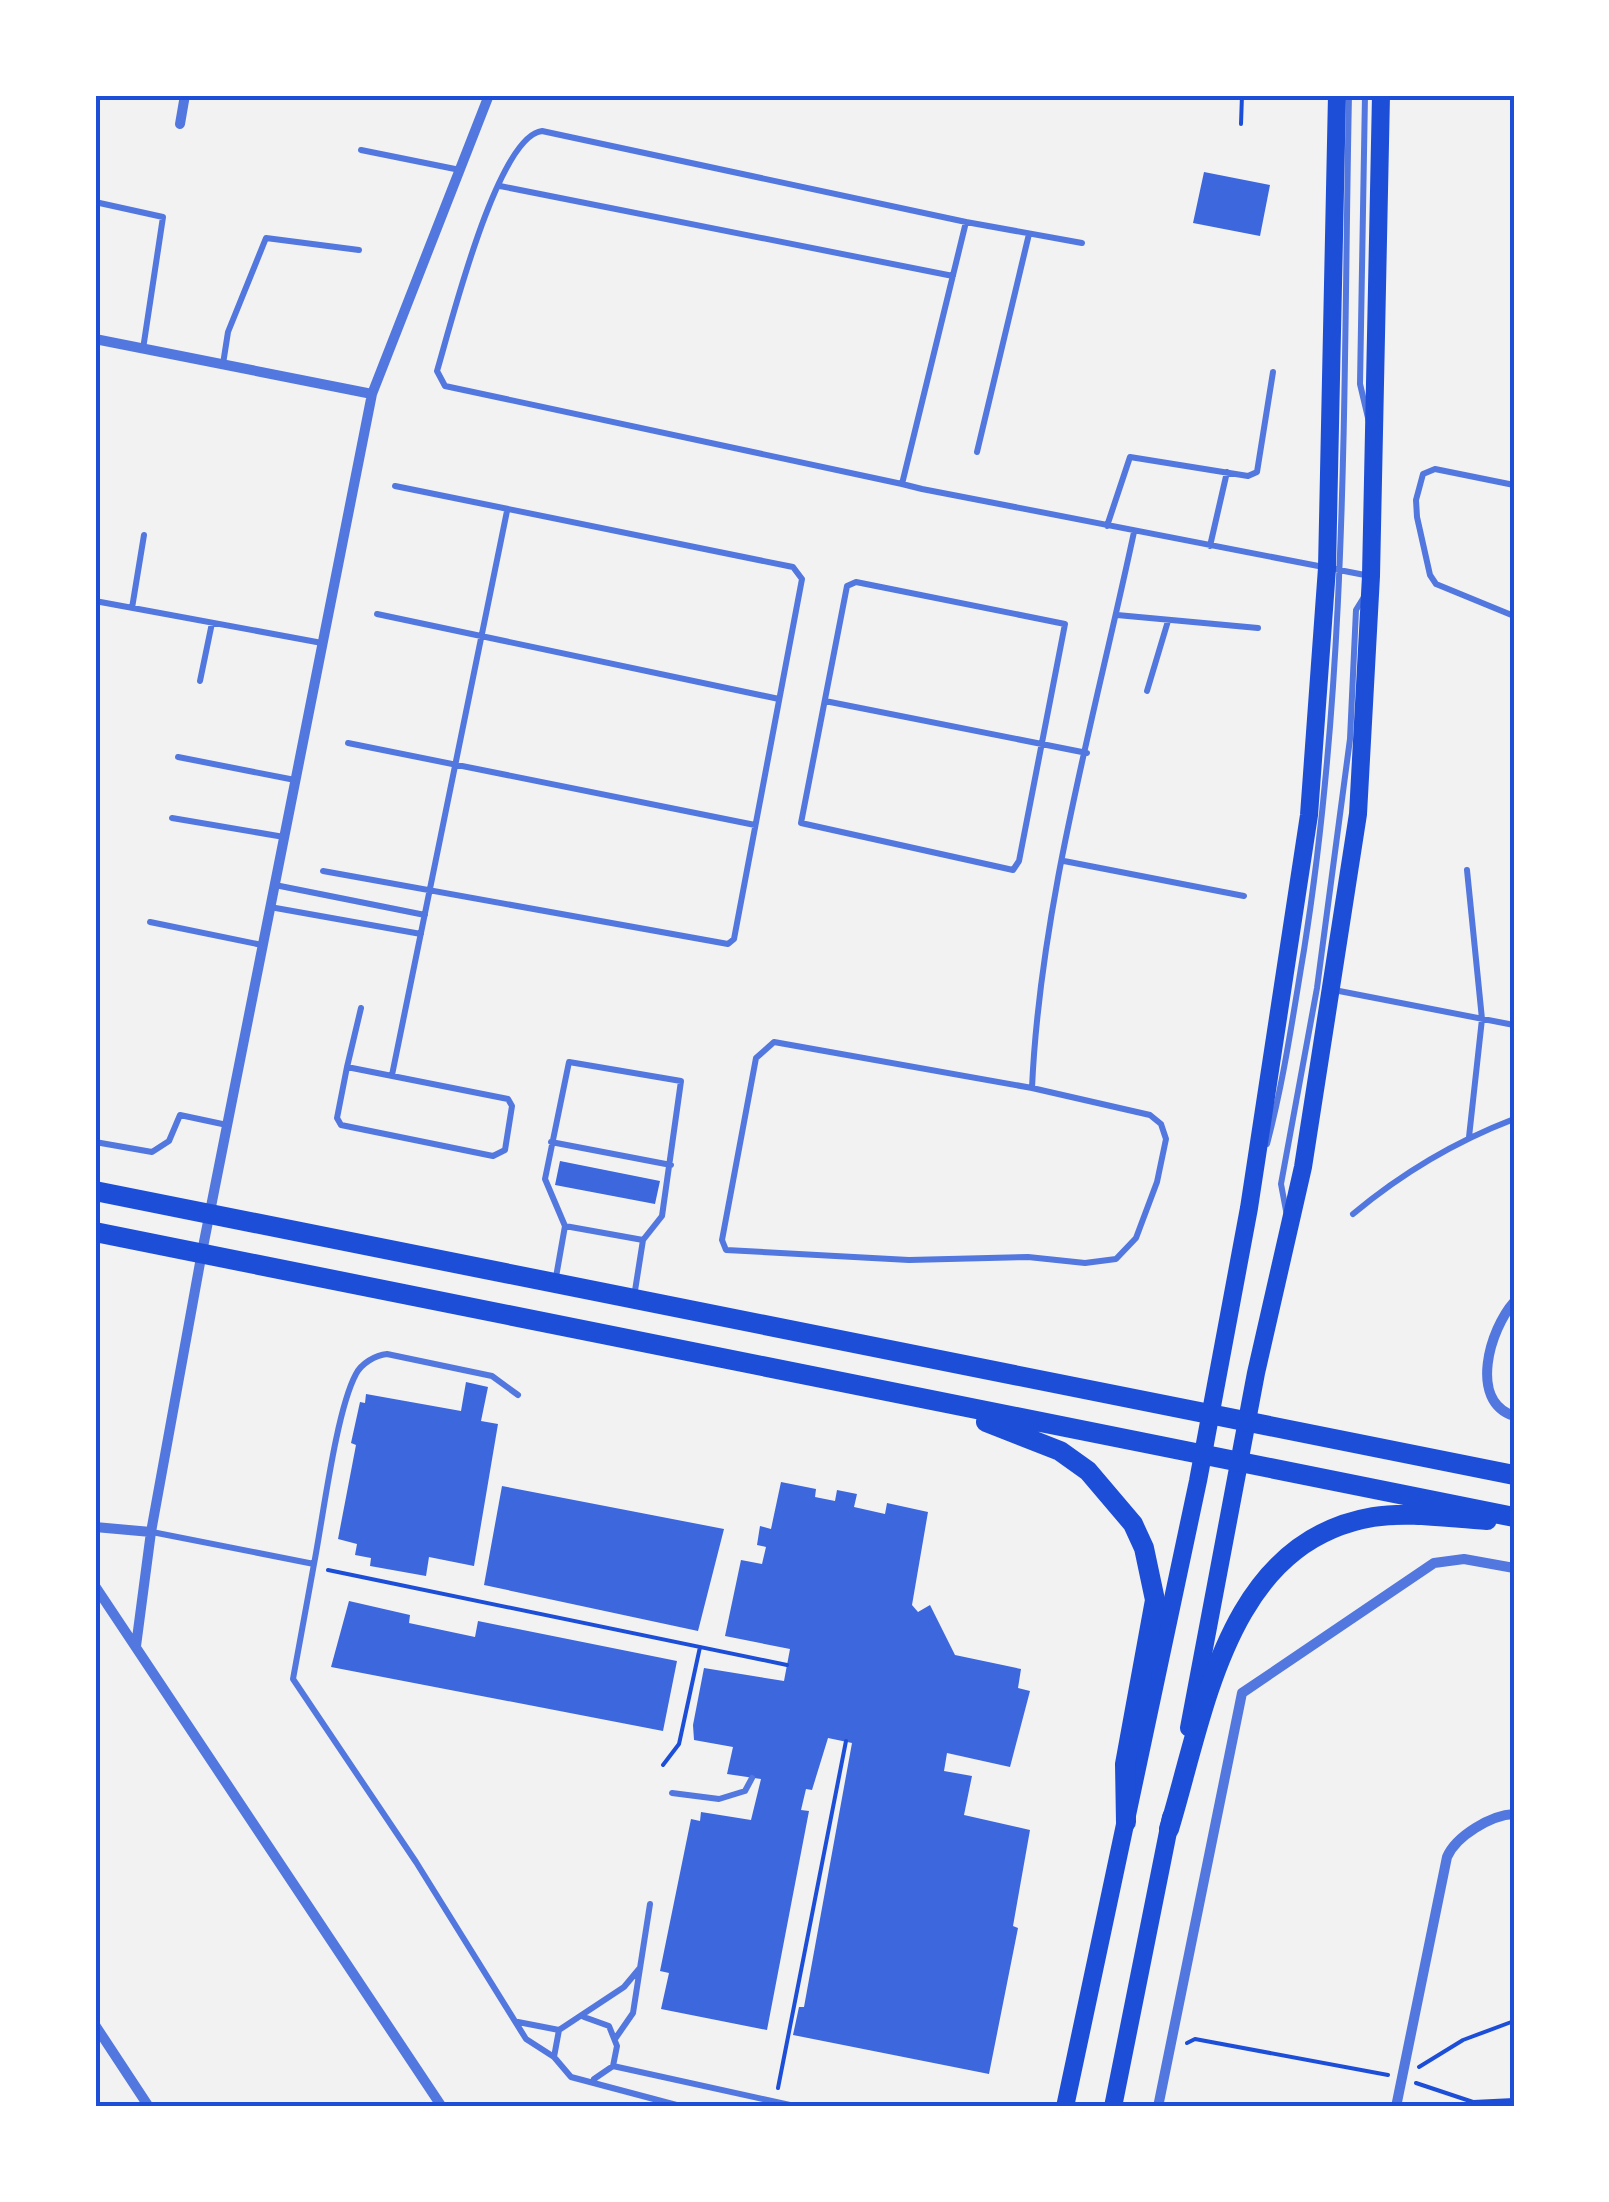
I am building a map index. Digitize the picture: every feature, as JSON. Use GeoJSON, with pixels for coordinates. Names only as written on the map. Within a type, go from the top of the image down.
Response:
{"type":"FeatureCollection","features":[{"type":"Feature","properties":{"kind":"main road"},"geometry":{"type":"LineString","coordinates":[[1065,2107],[1250,1208],[1309,815],[1333,569],[1337,95]]}},
{"type":"Feature","properties":{"kind":"main road"},"geometry":{"type":"LineString","coordinates":[[1113,2107],[1334,990],[1360,797],[1371,582],[1381,95]]}},
{"type":"Feature","properties":{"kind":"main road"},"geometry":{"type":"LineString","coordinates":[[95,1190],[1514,1476]]}},
{"type":"Feature","properties":{"kind":"main road"},"geometry":{"type":"LineString","coordinates":[[95,1232],[1514,1519]]}},
{"type":"Feature","properties":{"kind":"main road"},"geometry":{"type":"LineString","coordinates":[[926,1400],[1060,1451],[1088,1471],[1133,1524],[1149,1565],[1155,1600],[1124,1764],[1126,1822]]}},
{"type":"Feature","properties":{"kind":"main road"},"geometry":{"type":"LineString","coordinates":[[1169,1829],[1225,1648],[1256,1588],[1286,1555],[1310,1540],[1374,1517],[1514,1519]]}},
{"type":"Feature","properties":{"kind":"street"},"geometry":{"type":"LineString","coordinates":[[180,124],[185,95]]}},
{"type":"Feature","properties":{"kind":"street"},"geometry":{"type":"LineString","coordinates":[[136,1646],[151,1532],[209,1213],[372,394],[489,95]]}},
{"type":"Feature","properties":{"kind":"street"},"geometry":{"type":"LineString","coordinates":[[95,339],[372,394]]}},
{"type":"Feature","properties":{"kind":"street"},"geometry":{"type":"LineString","coordinates":[[1514,1302],[1504,1313],[1490,1351],[1487,1388],[1496,1406],[1514,1416]]}},
{"type":"Feature","properties":{"kind":"street"},"geometry":{"type":"LineString","coordinates":[[95,1527],[151,1532]]}},
{"type":"Feature","properties":{"kind":"street"},"geometry":{"type":"LineString","coordinates":[[1158,2107],[1242,1693],[1434,1563],[1464,1560],[1514,1568]]}},
{"type":"Feature","properties":{"kind":"street"},"geometry":{"type":"LineString","coordinates":[[95,1586],[442,2107]]}},
{"type":"Feature","properties":{"kind":"street"},"geometry":{"type":"LineString","coordinates":[[1396,2107],[1447,1857],[1458,1840],[1498,1816],[1514,1814]]}},
{"type":"Feature","properties":{"kind":"street"},"geometry":{"type":"LineString","coordinates":[[95,2025],[149,2107]]}},
{"type":"Feature","properties":{"kind":"lane"},"geometry":{"type":"LineString","coordinates":[[1333,569],[1349,95]]}},
{"type":"Feature","properties":{"kind":"lane"},"geometry":{"type":"LineString","coordinates":[[1365,95],[1360,384],[1365,414],[1372,427]]}},
{"type":"Feature","properties":{"kind":"lane"},"geometry":{"type":"LineString","coordinates":[[1082,243],[542,131],[523,140],[482,221],[437,371],[446,386],[1134,532],[1333,569],[1371,582],[1356,610],[1350,740],[1317,988],[1281,1184],[1289,1226]]}},
{"type":"Feature","properties":{"kind":"lane"},"geometry":{"type":"LineString","coordinates":[[361,150],[460,170]]}},
{"type":"Feature","properties":{"kind":"lane"},"geometry":{"type":"LineString","coordinates":[[500,186],[953,276]]}},
{"type":"Feature","properties":{"kind":"lane"},"geometry":{"type":"LineString","coordinates":[[95,202],[163,217],[144,349]]}},
{"type":"Feature","properties":{"kind":"lane"},"geometry":{"type":"LineString","coordinates":[[902,484],[966,222]]}},
{"type":"Feature","properties":{"kind":"lane"},"geometry":{"type":"LineString","coordinates":[[977,452],[1029,234]]}},
{"type":"Feature","properties":{"kind":"lane"},"geometry":{"type":"LineString","coordinates":[[223,364],[228,332],[266,238],[358,250]]}},
{"type":"Feature","properties":{"kind":"lane"},"geometry":{"type":"LineString","coordinates":[[1108,526],[1130,457],[1248,476],[1257,472],[1273,372]]}},
{"type":"Feature","properties":{"kind":"lane"},"geometry":{"type":"LineString","coordinates":[[1514,484],[1435,469],[1423,474],[1416,500],[1436,584],[1514,616]]}},
{"type":"Feature","properties":{"kind":"lane"},"geometry":{"type":"LineString","coordinates":[[1210,546],[1226,472]]}},
{"type":"Feature","properties":{"kind":"lane"},"geometry":{"type":"LineString","coordinates":[[323,871],[720,946],[734,939],[756,825],[802,579],[800,570],[395,486]]}},
{"type":"Feature","properties":{"kind":"lane"},"geometry":{"type":"LineString","coordinates":[[392,1075],[507,510]]}},
{"type":"Feature","properties":{"kind":"lane"},"geometry":{"type":"LineString","coordinates":[[1032,1088],[1034,1024],[1064,861],[1134,532]]}},
{"type":"Feature","properties":{"kind":"lane"},"geometry":{"type":"LineString","coordinates":[[132,608],[144,534]]}},
{"type":"Feature","properties":{"kind":"lane"},"geometry":{"type":"LineString","coordinates":[[849,583],[1062,621],[1066,631],[1016,868],[1005,871],[803,826],[801,817],[825,700],[849,583]]}},
{"type":"Feature","properties":{"kind":"lane"},"geometry":{"type":"LineString","coordinates":[[95,601],[322,643]]}},
{"type":"Feature","properties":{"kind":"lane"},"geometry":{"type":"LineString","coordinates":[[376,614],[779,700]]}},
{"type":"Feature","properties":{"kind":"lane"},"geometry":{"type":"LineString","coordinates":[[1117,615],[1258,628]]}},
{"type":"Feature","properties":{"kind":"lane"},"geometry":{"type":"LineString","coordinates":[[1146,691],[1168,620]]}},
{"type":"Feature","properties":{"kind":"lane"},"geometry":{"type":"LineString","coordinates":[[200,682],[212,623]]}},
{"type":"Feature","properties":{"kind":"lane"},"geometry":{"type":"LineString","coordinates":[[825,700],[1087,753]]}},
{"type":"Feature","properties":{"kind":"lane"},"geometry":{"type":"LineString","coordinates":[[348,743],[756,825]]}},
{"type":"Feature","properties":{"kind":"lane"},"geometry":{"type":"LineString","coordinates":[[178,758],[295,780]]}},
{"type":"Feature","properties":{"kind":"lane"},"geometry":{"type":"LineString","coordinates":[[172,818],[284,838]]}},
{"type":"Feature","properties":{"kind":"lane"},"geometry":{"type":"LineString","coordinates":[[1064,861],[1244,896]]}},
{"type":"Feature","properties":{"kind":"lane"},"geometry":{"type":"LineString","coordinates":[[1467,870],[1482,1019],[1468,1136]]}},
{"type":"Feature","properties":{"kind":"lane"},"geometry":{"type":"LineString","coordinates":[[274,885],[426,915]]}},
{"type":"Feature","properties":{"kind":"lane"},"geometry":{"type":"LineString","coordinates":[[270,907],[421,934]]}},
{"type":"Feature","properties":{"kind":"lane"},"geometry":{"type":"LineString","coordinates":[[150,922],[262,944]]}},
{"type":"Feature","properties":{"kind":"lane"},"geometry":{"type":"LineString","coordinates":[[1334,990],[1514,1024]]}},
{"type":"Feature","properties":{"kind":"lane"},"geometry":{"type":"LineString","coordinates":[[347,1067],[508,1099],[512,1106],[505,1150],[493,1156],[341,1126],[336,1118],[347,1067],[361,1008]]}},
{"type":"Feature","properties":{"kind":"lane"},"geometry":{"type":"LineString","coordinates":[[782,1042],[1032,1088],[1150,1115],[1164,1130],[1152,1201],[1136,1238],[1116,1259],[1085,1263],[1028,1257],[909,1260],[733,1252],[723,1247],[756,1058],[768,1044],[782,1042]]}},
{"type":"Feature","properties":{"kind":"lane"},"geometry":{"type":"LineString","coordinates":[[554,1283],[565,1226],[546,1186],[566,1066],[572,1060],[679,1079],[683,1085],[662,1216],[643,1240],[634,1298]]}},
{"type":"Feature","properties":{"kind":"lane"},"geometry":{"type":"LineString","coordinates":[[95,1142],[152,1152],[169,1141],[180,1115],[226,1124]]}},
{"type":"Feature","properties":{"kind":"lane"},"geometry":{"type":"LineString","coordinates":[[1353,1214],[1388,1185],[1468,1136],[1514,1119]]}},
{"type":"Feature","properties":{"kind":"lane"},"geometry":{"type":"LineString","coordinates":[[551,1142],[670,1165]]}},
{"type":"Feature","properties":{"kind":"lane"},"geometry":{"type":"LineString","coordinates":[[565,1226],[643,1240]]}},
{"type":"Feature","properties":{"kind":"lane"},"geometry":{"type":"LineString","coordinates":[[518,1395],[492,1376],[387,1354],[374,1357],[356,1372],[293,1679],[526,2039],[554,2057],[571,2077],[594,2080],[684,2107]]}},
{"type":"Feature","properties":{"kind":"lane"},"geometry":{"type":"LineString","coordinates":[[151,1532],[314,1564]]}},
{"type":"Feature","properties":{"kind":"lane"},"geometry":{"type":"LineString","coordinates":[[672,1793],[731,1798],[746,1791],[752,1778]]}},
{"type":"Feature","properties":{"kind":"lane"},"geometry":{"type":"LineString","coordinates":[[613,2066],[615,2038],[632,2013],[650,1904]]}},
{"type":"Feature","properties":{"kind":"lane"},"geometry":{"type":"LineString","coordinates":[[517,2022],[559,2030],[624,1987],[639,1969]]}},
{"type":"Feature","properties":{"kind":"lane"},"geometry":{"type":"LineString","coordinates":[[583,2016],[609,2026],[615,2038]]}},
{"type":"Feature","properties":{"kind":"lane"},"geometry":{"type":"LineString","coordinates":[[554,2057],[559,2030]]}},
{"type":"Feature","properties":{"kind":"lane"},"geometry":{"type":"LineString","coordinates":[[594,2080],[613,2066],[799,2107]]}},
{"type":"Feature","properties":{"kind":"path"},"geometry":{"type":"LineString","coordinates":[[1241,124],[1242,95]]}},
{"type":"Feature","properties":{"kind":"path"},"geometry":{"type":"LineString","coordinates":[[314,1564],[333,1572],[787,1665]]}},
{"type":"Feature","properties":{"kind":"path"},"geometry":{"type":"LineString","coordinates":[[663,1765],[679,1744],[700,1647]]}},
{"type":"Feature","properties":{"kind":"path"},"geometry":{"type":"LineString","coordinates":[[782,2065],[846,1741]]}},
{"type":"Feature","properties":{"kind":"path"},"geometry":{"type":"LineString","coordinates":[[1402,2078],[1463,2040],[1514,2021]]}},
{"type":"Feature","properties":{"kind":"path"},"geometry":{"type":"LineString","coordinates":[[1182,2045],[1195,2039],[1402,2078],[1473,2102],[1514,2100]]}},
{"type":"Feature","properties":{"kind":"building"},"geometry":{"type":"Polygon","coordinates":[[[1204,172],[1270,185],[1260,236],[1193,223],[1204,172]]]}},
{"type":"Feature","properties":{"kind":"building"},"geometry":{"type":"Polygon","coordinates":[[[560,1161],[660,1181],[655,1204],[555,1185],[560,1161]]]}},
{"type":"Feature","properties":{"kind":"building"},"geometry":{"type":"Polygon","coordinates":[[[466,1382],[488,1387],[481,1421],[498,1424],[474,1566],[429,1557],[426,1576],[370,1566],[371,1558],[355,1555],[357,1544],[338,1539],[360,1402],[365,1403],[366,1394],[461,1411],[466,1382]]]}},
{"type":"Feature","properties":{"kind":"building"},"geometry":{"type":"Polygon","coordinates":[[[781,1482],[816,1489],[815,1497],[835,1501],[837,1490],[857,1494],[854,1507],[885,1514],[887,1503],[928,1512],[912,1605],[918,1612],[930,1605],[955,1655],[1021,1669],[1018,1688],[1030,1691],[1010,1767],[947,1753],[944,1771],[972,1776],[964,1815],[1030,1830],[1013,1926],[1018,1928],[989,2074],[793,2035],[799,2007],[804,2007],[852,1743],[828,1738],[812,1790],[806,1789],[801,1810],[809,1811],[767,2030],[661,2009],[669,1973],[660,1971],[691,1819],[700,1821],[701,1812],[751,1820],[761,1779],[727,1774],[733,1747],[694,1740],[693,1725],[704,1668],[784,1681],[790,1649],[725,1636],[741,1560],[762,1564],[766,1547],[757,1545],[760,1526],[771,1529],[781,1482]]]}},
{"type":"Feature","properties":{"kind":"building"},"geometry":{"type":"Polygon","coordinates":[[[502,1486],[724,1529],[698,1631],[484,1585],[502,1486]]]}},
{"type":"Feature","properties":{"kind":"building"},"geometry":{"type":"Polygon","coordinates":[[[349,1601],[410,1615],[409,1623],[475,1637],[478,1621],[677,1661],[663,1731],[331,1667],[349,1601]]]}}]}
